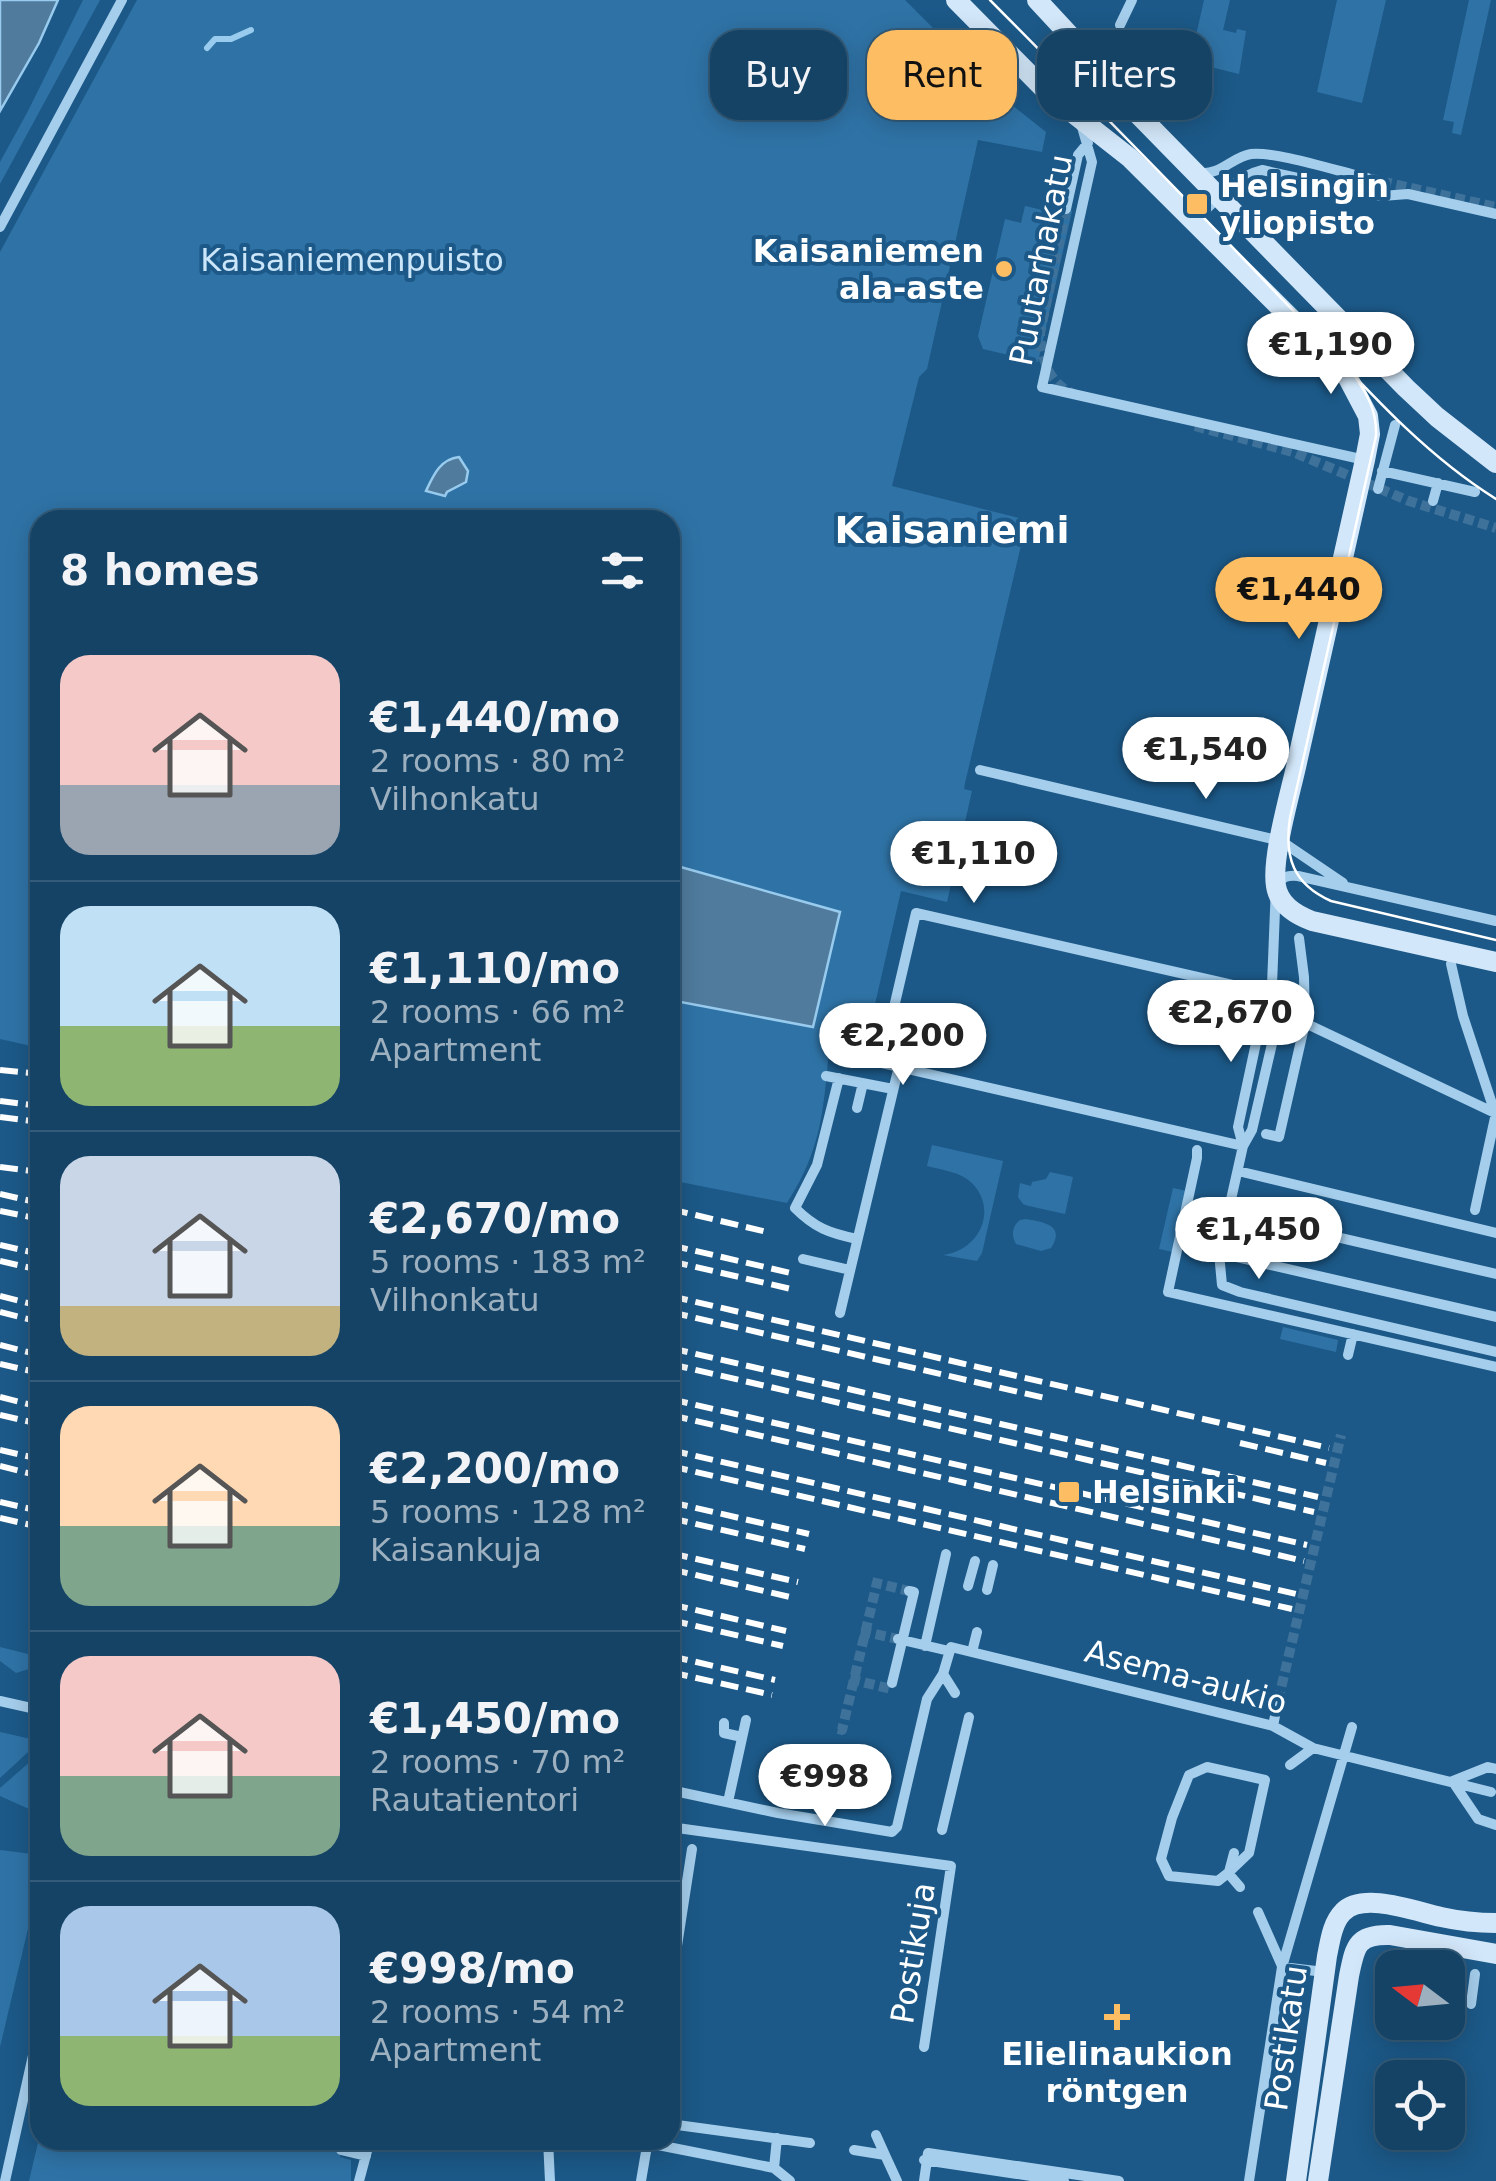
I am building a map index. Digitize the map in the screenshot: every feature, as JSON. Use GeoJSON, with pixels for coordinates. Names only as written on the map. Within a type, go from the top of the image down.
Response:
{"type":"FeatureCollection","features":[{"type":"Feature","properties":{"kind":"main road"},"geometry":{"type":"LineString","coordinates":[[956,0],[1034,80],[1130,158],[1329,356],[1348,378],[1368,416],[1374,466],[1280,841],[1276,885],[1280,898],[1294,913],[1312,921],[1496,962]]}},
{"type":"Feature","properties":{"kind":"main road"},"geometry":{"type":"LineString","coordinates":[[1037,0],[1126,101],[1406,388],[1437,418],[1496,462]]}},
{"type":"Feature","properties":{"kind":"main road","name":"Postikatu"},"geometry":{"type":"LineString","coordinates":[[1296,2181],[1336,1922],[1348,1908],[1358,1904],[1385,1904],[1444,1918],[1496,1923]]}},
{"type":"Feature","properties":{"kind":"main road","name":"Postikatu"},"geometry":{"type":"LineString","coordinates":[[1318,2181],[1355,1949],[1366,1937],[1390,1935],[1496,1954]]}},
{"type":"Feature","properties":{"kind":"street"},"geometry":{"type":"LineString","coordinates":[[0,227],[122,0]]}},
{"type":"Feature","properties":{"kind":"street"},"geometry":{"type":"LineString","coordinates":[[1120,25],[1132,0]]}},
{"type":"Feature","properties":{"kind":"street","name":"Puutarhakatu"},"geometry":{"type":"LineString","coordinates":[[1080,121],[1092,162],[1042,387],[1374,466]]}},
{"type":"Feature","properties":{"kind":"street","name":"Puutarhakatu"},"geometry":{"type":"LineString","coordinates":[[1066,210],[1078,155],[1088,143]]}},
{"type":"Feature","properties":{"kind":"street"},"geometry":{"type":"LineString","coordinates":[[1194,172],[1210,174],[1244,156],[1263,154],[1367,178]]}},
{"type":"Feature","properties":{"kind":"street"},"geometry":{"type":"LineString","coordinates":[[1194,221],[1248,173],[1262,170],[1382,196],[1408,194],[1496,214]]}},
{"type":"Feature","properties":{"kind":"street"},"geometry":{"type":"LineString","coordinates":[[1378,488],[1374,466],[1395,425]]}},
{"type":"Feature","properties":{"kind":"street"},"geometry":{"type":"LineString","coordinates":[[1374,466],[1475,492]]}},
{"type":"Feature","properties":{"kind":"street"},"geometry":{"type":"LineString","coordinates":[[1433,501],[1438,483]]}},
{"type":"Feature","properties":{"kind":"street"},"geometry":{"type":"LineString","coordinates":[[980,770],[1280,841],[1348,887]]}},
{"type":"Feature","properties":{"kind":"street"},"geometry":{"type":"LineString","coordinates":[[1496,922],[1348,887],[1288,875],[1281,878],[1276,885],[1272,985],[1278,1018],[1218,1253],[1222,1285],[1240,1292],[1496,1352]]}},
{"type":"Feature","properties":{"kind":"street"},"geometry":{"type":"LineString","coordinates":[[1243,1146],[881,1062],[916,913],[1237,986],[1272,985]]}},
{"type":"Feature","properties":{"kind":"street"},"geometry":{"type":"LineString","coordinates":[[1266,1134],[1278,1137],[1306,1023],[1298,938]]}},
{"type":"Feature","properties":{"kind":"street"},"geometry":{"type":"LineString","coordinates":[[1451,964],[1463,1016],[1496,1113],[1475,1210]]}},
{"type":"Feature","properties":{"kind":"street"},"geometry":{"type":"LineString","coordinates":[[1290,1020],[1306,1023],[1496,1113]]}},
{"type":"Feature","properties":{"kind":"street"},"geometry":{"type":"LineString","coordinates":[[840,1313],[899,1066]]}},
{"type":"Feature","properties":{"kind":"street"},"geometry":{"type":"LineString","coordinates":[[826,1076],[893,1088]]}},
{"type":"Feature","properties":{"kind":"street"},"geometry":{"type":"LineString","coordinates":[[839,1078],[817,1165],[795,1208],[812,1225],[857,1239]]}},
{"type":"Feature","properties":{"kind":"street"},"geometry":{"type":"LineString","coordinates":[[857,1108],[864,1083]]}},
{"type":"Feature","properties":{"kind":"street"},"geometry":{"type":"LineString","coordinates":[[1197,1150],[1168,1292],[1253,1315],[1354,1334],[1371,1342],[1392,1343],[1493,1366]]}},
{"type":"Feature","properties":{"kind":"street"},"geometry":{"type":"LineString","coordinates":[[1238,1171],[1496,1233]]}},
{"type":"Feature","properties":{"kind":"street"},"geometry":{"type":"LineString","coordinates":[[1228,1212],[1496,1274]]}},
{"type":"Feature","properties":{"kind":"street"},"geometry":{"type":"LineString","coordinates":[[1218,1253],[1496,1317]]}},
{"type":"Feature","properties":{"kind":"street"},"geometry":{"type":"LineString","coordinates":[[802,1258],[830,1271],[850,1270]]}},
{"type":"Feature","properties":{"kind":"street"},"geometry":{"type":"LineString","coordinates":[[1348,1355],[1354,1334]]}},
{"type":"Feature","properties":{"kind":"street"},"geometry":{"type":"LineString","coordinates":[[926,1646],[946,1554]]}},
{"type":"Feature","properties":{"kind":"street"},"geometry":{"type":"LineString","coordinates":[[968,1586],[975,1561]]}},
{"type":"Feature","properties":{"kind":"street"},"geometry":{"type":"LineString","coordinates":[[987,1590],[993,1566]]}},
{"type":"Feature","properties":{"kind":"street"},"geometry":{"type":"LineString","coordinates":[[892,1683],[914,1592],[909,1591]]}},
{"type":"Feature","properties":{"kind":"street"},"geometry":{"type":"LineString","coordinates":[[972,1652],[977,1632]]}},
{"type":"Feature","properties":{"kind":"street","name":"Asema-aukio"},"geometry":{"type":"LineString","coordinates":[[900,1640],[950,1652],[951,1647],[1272,1726],[1313,1748],[1452,1781],[1488,1766],[1496,1769]]}},
{"type":"Feature","properties":{"kind":"street"},"geometry":{"type":"LineString","coordinates":[[680,1792],[888,1832],[895,1830],[927,1699],[944,1674],[950,1652]]}},
{"type":"Feature","properties":{"kind":"street"},"geometry":{"type":"LineString","coordinates":[[1123,1689],[1127,1673]]}},
{"type":"Feature","properties":{"kind":"street"},"geometry":{"type":"LineString","coordinates":[[944,1674],[955,1692]]}},
{"type":"Feature","properties":{"kind":"street"},"geometry":{"type":"LineString","coordinates":[[0,1701],[30,1708]]}},
{"type":"Feature","properties":{"kind":"street"},"geometry":{"type":"LineString","coordinates":[[1272,1726],[1278,1701]]}},
{"type":"Feature","properties":{"kind":"street"},"geometry":{"type":"LineString","coordinates":[[942,1830],[969,1717]]}},
{"type":"Feature","properties":{"kind":"street"},"geometry":{"type":"LineString","coordinates":[[728,1802],[731,1760],[746,1720]]}},
{"type":"Feature","properties":{"kind":"street"},"geometry":{"type":"LineString","coordinates":[[724,1722],[724,1733],[742,1738]]}},
{"type":"Feature","properties":{"kind":"street"},"geometry":{"type":"LineString","coordinates":[[1249,2181],[1282,1967],[1352,1727]]}},
{"type":"Feature","properties":{"kind":"street"},"geometry":{"type":"LineString","coordinates":[[1290,1765],[1313,1748]]}},
{"type":"Feature","properties":{"kind":"street"},"geometry":{"type":"LineString","coordinates":[[1228,1873],[1249,1852],[1246,1842],[1265,1780],[1208,1767],[1189,1775],[1161,1859],[1169,1876],[1218,1881],[1228,1873],[1234,1853]]}},
{"type":"Feature","properties":{"kind":"street"},"geometry":{"type":"LineString","coordinates":[[1452,1781],[1490,1792]]}},
{"type":"Feature","properties":{"kind":"street"},"geometry":{"type":"LineString","coordinates":[[1452,1781],[1478,1819],[1496,1825]]}},
{"type":"Feature","properties":{"kind":"street"},"geometry":{"type":"LineString","coordinates":[[731,1785],[745,1788]]}},
{"type":"Feature","properties":{"kind":"street"},"geometry":{"type":"LineString","coordinates":[[700,1810],[702,1797]]}},
{"type":"Feature","properties":{"kind":"street","name":"Postikuja"},"geometry":{"type":"LineString","coordinates":[[680,1828],[951,1866],[924,2047]]}},
{"type":"Feature","properties":{"kind":"street"},"geometry":{"type":"LineString","coordinates":[[680,1923],[692,1849]]}},
{"type":"Feature","properties":{"kind":"street"},"geometry":{"type":"LineString","coordinates":[[1228,1873],[1240,1887]]}},
{"type":"Feature","properties":{"kind":"street"},"geometry":{"type":"LineString","coordinates":[[687,1876],[695,1887]]}},
{"type":"Feature","properties":{"kind":"street"},"geometry":{"type":"LineString","coordinates":[[1258,1912],[1282,1967]]}},
{"type":"Feature","properties":{"kind":"street"},"geometry":{"type":"LineString","coordinates":[[1282,1967],[1316,1971]]}},
{"type":"Feature","properties":{"kind":"street"},"geometry":{"type":"LineString","coordinates":[[1471,2004],[1475,1974]]}},
{"type":"Feature","properties":{"kind":"street"},"geometry":{"type":"LineString","coordinates":[[5,2181],[30,2069]]}},
{"type":"Feature","properties":{"kind":"street"},"geometry":{"type":"LineString","coordinates":[[680,2125],[810,2143]]}},
{"type":"Feature","properties":{"kind":"street"},"geometry":{"type":"LineString","coordinates":[[881,2137],[897,2181]]}},
{"type":"Feature","properties":{"kind":"street"},"geometry":{"type":"LineString","coordinates":[[774,2168],[777,2138]]}},
{"type":"Feature","properties":{"kind":"street"},"geometry":{"type":"LineString","coordinates":[[680,2149],[774,2168],[790,2181]]}},
{"type":"Feature","properties":{"kind":"street"},"geometry":{"type":"LineString","coordinates":[[342,2150],[366,2156]]}},
{"type":"Feature","properties":{"kind":"street"},"geometry":{"type":"LineString","coordinates":[[360,2181],[368,2150]]}},
{"type":"Feature","properties":{"kind":"street"},"geometry":{"type":"LineString","coordinates":[[548,2150],[550,2181]]}},
{"type":"Feature","properties":{"kind":"street"},"geometry":{"type":"LineString","coordinates":[[640,2181],[648,2150]]}},
{"type":"Feature","properties":{"kind":"street"},"geometry":{"type":"LineString","coordinates":[[854,2150],[885,2155]]}},
{"type":"Feature","properties":{"kind":"street"},"geometry":{"type":"LineString","coordinates":[[925,2156],[928,2153],[1120,2181]]}},
{"type":"Feature","properties":{"kind":"street"},"geometry":{"type":"LineString","coordinates":[[924,2181],[925,2156]]}},
{"type":"Feature","properties":{"kind":"street"},"geometry":{"type":"LineString","coordinates":[[925,2156],[1064,2181]]}},
{"type":"Feature","properties":{"kind":"green space"},"geometry":{"type":"Polygon","coordinates":[[[83,0],[100,0],[0,184],[0,162],[83,0]]]}},
{"type":"Feature","properties":{"kind":"green space","name":"Kaisaniemenpuisto"},"geometry":{"type":"Polygon","coordinates":[[[137,0],[905,0],[935,30],[867,30],[867,120],[1017,120],[1017,109],[1046,132],[1042,152],[978,140],[927,369],[919,377],[892,486],[1027,520],[965,783],[964,789],[972,791],[947,902],[901,891],[867,1039],[831,1032],[816,1140],[787,1203],[680,1182],[680,510],[30,510],[30,1046],[0,1039],[0,252],[137,0]]]}},
{"type":"Feature","properties":{"kind":"green space"},"geometry":{"type":"Polygon","coordinates":[[[1204,0],[1230,0],[1223,30],[1246,31],[1239,74],[1212,67],[1212,30],[1197,30],[1204,0]]]}},
{"type":"Feature","properties":{"kind":"green space"},"geometry":{"type":"Polygon","coordinates":[[[1337,0],[1386,0],[1362,103],[1317,92],[1337,0]]]}},
{"type":"Feature","properties":{"kind":"green space"},"geometry":{"type":"Polygon","coordinates":[[[1469,0],[1491,0],[1461,135],[1452,133],[1454,122],[1443,120],[1469,0]]]}},
{"type":"Feature","properties":{"kind":"green space"},"geometry":{"type":"Polygon","coordinates":[[[1025,206],[1056,213],[1058,207],[1072,211],[1038,362],[983,349],[978,336],[1005,219],[1021,223],[1025,206]]]}},
{"type":"Feature","properties":{"kind":"green space"},"geometry":{"type":"Polygon","coordinates":[[[932,1145],[1003,1161],[977,1261],[943,1255],[975,1238],[984,1217],[984,1205],[968,1179],[927,1166],[932,1145]]]}},
{"type":"Feature","properties":{"kind":"green space"},"geometry":{"type":"Polygon","coordinates":[[[1050,1172],[1073,1177],[1065,1214],[1023,1204],[1018,1197],[1020,1183],[1031,1186],[1032,1182],[1046,1179],[1050,1172]]]}},
{"type":"Feature","properties":{"kind":"green space"},"geometry":{"type":"Polygon","coordinates":[[[1173,1188],[1187,1191],[1173,1252],[1159,1249],[1173,1188]]]}},
{"type":"Feature","properties":{"kind":"green space"},"geometry":{"type":"Polygon","coordinates":[[[1026,1219],[1045,1223],[1054,1230],[1051,1248],[1041,1251],[1016,1244],[1014,1228],[1026,1219]]]}},
{"type":"Feature","properties":{"kind":"green space"},"geometry":{"type":"Polygon","coordinates":[[[1283,1327],[1338,1340],[1336,1352],[1280,1339],[1283,1327]]]}},
{"type":"Feature","properties":{"kind":"green space"},"geometry":{"type":"Polygon","coordinates":[[[0,1647],[30,1654],[30,1669],[16,1673],[0,1661],[0,1647]]]}},
{"type":"Feature","properties":{"kind":"green space"},"geometry":{"type":"Polygon","coordinates":[[[0,1732],[30,1739],[30,1750],[0,1778],[0,1732]]]}},
{"type":"Feature","properties":{"kind":"green space"},"geometry":{"type":"Polygon","coordinates":[[[30,1762],[30,1810],[0,1796],[0,1788],[30,1762]]]}},
{"type":"Feature","properties":{"kind":"green space"},"geometry":{"type":"Polygon","coordinates":[[[0,1850],[30,1854],[30,1920],[0,2047],[0,1850]]]}},
{"type":"Feature","properties":{"kind":"green space"},"geometry":{"type":"Polygon","coordinates":[[[36,2150],[341,2150],[340,2157],[351,2160],[351,2181],[29,2181],[36,2150]]]}},
{"type":"Feature","properties":{"kind":"shaded area"},"geometry":{"type":"Polygon","coordinates":[[[0,0],[58,0],[39,43],[0,111],[0,0]]]}},
{"type":"Feature","properties":{"kind":"shaded area"},"geometry":{"type":"Polygon","coordinates":[[[459,457],[468,471],[466,482],[445,496],[426,491],[442,465],[459,457]]]}},
{"type":"Feature","properties":{"kind":"shaded area"},"geometry":{"type":"Polygon","coordinates":[[[680,867],[840,912],[813,1027],[680,1002],[680,867]]]}},
{"type":"Feature","properties":{"kind":"waterway"},"geometry":{"type":"LineString","coordinates":[[207,48],[215,39],[231,39],[251,30]]}},
{"type":"Feature","properties":{"kind":"tunnel"},"geometry":{"type":"LineString","coordinates":[[1367,178],[1496,207]]}},
{"type":"Feature","properties":{"kind":"tunnel"},"geometry":{"type":"LineString","coordinates":[[1066,209],[1040,333],[1047,368],[1057,383],[1072,393]]}},
{"type":"Feature","properties":{"kind":"tunnel"},"geometry":{"type":"LineString","coordinates":[[1195,426],[1293,452],[1409,501],[1496,528]]}},
{"type":"Feature","properties":{"kind":"tunnel"},"geometry":{"type":"LineString","coordinates":[[1278,1701],[1341,1435]]}},
{"type":"Feature","properties":{"kind":"tunnel"},"geometry":{"type":"LineString","coordinates":[[872,1582],[909,1591]]}},
{"type":"Feature","properties":{"kind":"tunnel"},"geometry":{"type":"LineString","coordinates":[[838,1729],[842,1730],[877,1583]]}},
{"type":"Feature","properties":{"kind":"tunnel"},"geometry":{"type":"LineString","coordinates":[[861,1631],[898,1639]]}},
{"type":"Feature","properties":{"kind":"tunnel"},"geometry":{"type":"LineString","coordinates":[[850,1679],[891,1689],[892,1683]]}},
{"type":"Feature","properties":{"kind":"tram line"},"geometry":{"type":"LineString","coordinates":[[990,0],[1408,430],[1496,499]]}},
{"type":"Feature","properties":{"kind":"tram line"},"geometry":{"type":"LineString","coordinates":[[1353,373],[1370,403],[1376,436],[1290,818],[1290,857],[1300,878],[1331,901],[1496,940]]}},
{"type":"Feature","properties":{"kind":"railway"},"geometry":{"type":"LineString","coordinates":[[0,1070],[30,1073]]}},
{"type":"Feature","properties":{"kind":"railway"},"geometry":{"type":"LineString","coordinates":[[0,1101],[30,1105]]}},
{"type":"Feature","properties":{"kind":"railway"},"geometry":{"type":"LineString","coordinates":[[0,1117],[30,1121]]}},
{"type":"Feature","properties":{"kind":"railway"},"geometry":{"type":"LineString","coordinates":[[0,1167],[30,1171]]}},
{"type":"Feature","properties":{"kind":"railway"},"geometry":{"type":"LineString","coordinates":[[0,1194],[30,1201]]}},
{"type":"Feature","properties":{"kind":"railway"},"geometry":{"type":"LineString","coordinates":[[0,1211],[30,1217]]}},
{"type":"Feature","properties":{"kind":"railway"},"geometry":{"type":"LineString","coordinates":[[680,1211],[767,1232]]}},
{"type":"Feature","properties":{"kind":"railway"},"geometry":{"type":"LineString","coordinates":[[0,1245],[30,1252]]}},
{"type":"Feature","properties":{"kind":"railway"},"geometry":{"type":"LineString","coordinates":[[680,1247],[795,1274]]}},
{"type":"Feature","properties":{"kind":"railway"},"geometry":{"type":"LineString","coordinates":[[0,1261],[30,1268]]}},
{"type":"Feature","properties":{"kind":"railway"},"geometry":{"type":"LineString","coordinates":[[680,1263],[791,1289]]}},
{"type":"Feature","properties":{"kind":"railway"},"geometry":{"type":"LineString","coordinates":[[0,1296],[30,1304]]}},
{"type":"Feature","properties":{"kind":"railway"},"geometry":{"type":"LineString","coordinates":[[680,1298],[1329,1448]]}},
{"type":"Feature","properties":{"kind":"railway"},"geometry":{"type":"LineString","coordinates":[[0,1312],[30,1320]]}},
{"type":"Feature","properties":{"kind":"railway"},"geometry":{"type":"LineString","coordinates":[[680,1314],[1045,1398]]}},
{"type":"Feature","properties":{"kind":"railway"},"geometry":{"type":"LineString","coordinates":[[0,1345],[30,1352]]}},
{"type":"Feature","properties":{"kind":"railway"},"geometry":{"type":"LineString","coordinates":[[680,1350],[1318,1497]]}},
{"type":"Feature","properties":{"kind":"railway"},"geometry":{"type":"LineString","coordinates":[[0,1364],[30,1371]]}},
{"type":"Feature","properties":{"kind":"railway"},"geometry":{"type":"LineString","coordinates":[[680,1366],[1314,1512]]}},
{"type":"Feature","properties":{"kind":"railway"},"geometry":{"type":"LineString","coordinates":[[0,1397],[30,1404]]}},
{"type":"Feature","properties":{"kind":"railway"},"geometry":{"type":"LineString","coordinates":[[680,1401],[1307,1545]]}},
{"type":"Feature","properties":{"kind":"railway"},"geometry":{"type":"LineString","coordinates":[[0,1415],[30,1422]]}},
{"type":"Feature","properties":{"kind":"railway"},"geometry":{"type":"LineString","coordinates":[[680,1417],[1304,1561]]}},
{"type":"Feature","properties":{"kind":"railway"},"geometry":{"type":"LineString","coordinates":[[1240,1443],[1326,1463]]}},
{"type":"Feature","properties":{"kind":"railway"},"geometry":{"type":"LineString","coordinates":[[0,1450],[30,1457]]}},
{"type":"Feature","properties":{"kind":"railway"},"geometry":{"type":"LineString","coordinates":[[680,1452],[1296,1594]]}},
{"type":"Feature","properties":{"kind":"railway"},"geometry":{"type":"LineString","coordinates":[[0,1466],[30,1474]]}},
{"type":"Feature","properties":{"kind":"railway"},"geometry":{"type":"LineString","coordinates":[[680,1468],[1292,1609]]}},
{"type":"Feature","properties":{"kind":"railway"},"geometry":{"type":"LineString","coordinates":[[0,1502],[30,1509]]}},
{"type":"Feature","properties":{"kind":"railway"},"geometry":{"type":"LineString","coordinates":[[680,1504],[809,1534]]}},
{"type":"Feature","properties":{"kind":"railway"},"geometry":{"type":"LineString","coordinates":[[0,1518],[30,1525]]}},
{"type":"Feature","properties":{"kind":"railway"},"geometry":{"type":"LineString","coordinates":[[680,1520],[805,1549]]}},
{"type":"Feature","properties":{"kind":"railway"},"geometry":{"type":"LineString","coordinates":[[680,1555],[798,1582]]}},
{"type":"Feature","properties":{"kind":"railway"},"geometry":{"type":"LineString","coordinates":[[680,1571],[794,1598]]}},
{"type":"Feature","properties":{"kind":"railway"},"geometry":{"type":"LineString","coordinates":[[680,1606],[786,1631]]}},
{"type":"Feature","properties":{"kind":"railway"},"geometry":{"type":"LineString","coordinates":[[680,1622],[783,1646]]}},
{"type":"Feature","properties":{"kind":"railway"},"geometry":{"type":"LineString","coordinates":[[680,1658],[775,1680]]}},
{"type":"Feature","properties":{"kind":"railway"},"geometry":{"type":"LineString","coordinates":[[680,1674],[772,1695]]}},
{"type":"Feature","properties":{"kind":"place","name":"Helsingin yliopisto"},"geometry":{"type":"Point","coordinates":[1197,204]}},
{"type":"Feature","properties":{"kind":"place","name":"Kaisaniemen ala-aste"},"geometry":{"type":"Point","coordinates":[1004,269]}},
{"type":"Feature","properties":{"kind":"place","name":"Helsinki"},"geometry":{"type":"Point","coordinates":[1069,1492]}},
{"type":"Feature","properties":{"kind":"place","name":"Elielinaukion röntgen"},"geometry":{"type":"Point","coordinates":[1117,2017]}},
{"type":"Feature","properties":{"kind":"district","name":"Kaisaniemi"},"geometry":{"type":"Point","coordinates":[952,530]}}]}
